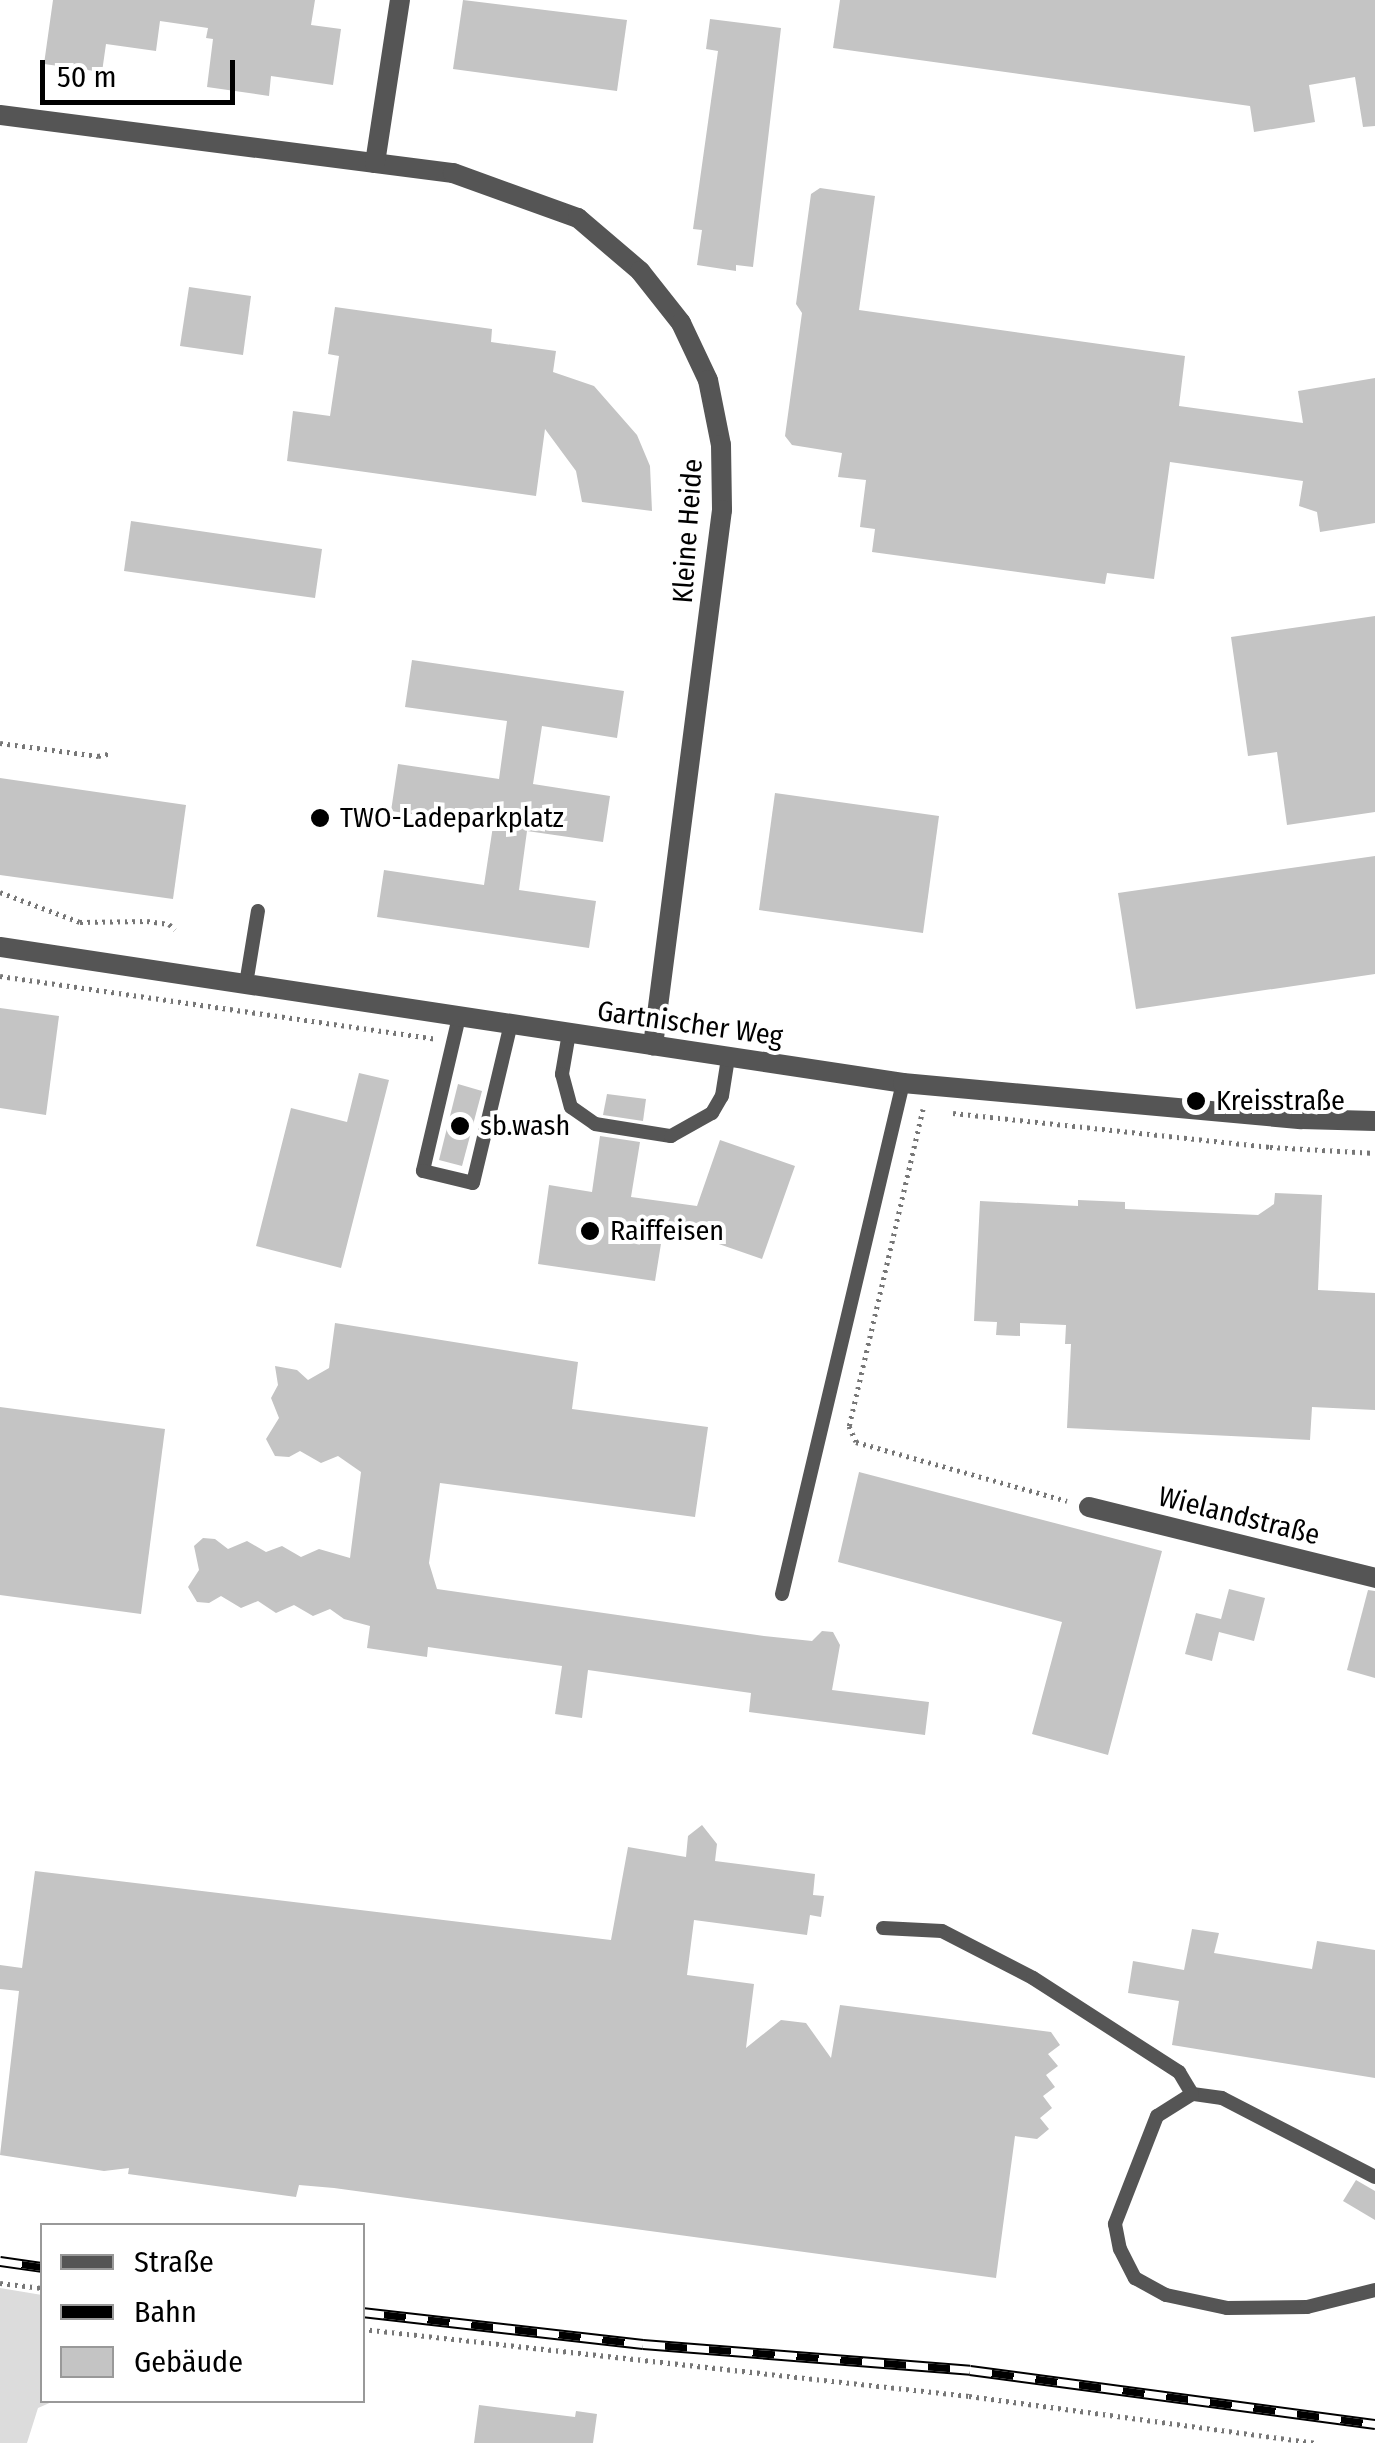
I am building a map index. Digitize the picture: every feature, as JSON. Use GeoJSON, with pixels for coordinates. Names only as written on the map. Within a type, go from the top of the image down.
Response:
{"type":"FeatureCollection","features":[{"type":"Feature","properties":{"kind":"street"},"geometry":{"type":"LineString","coordinates":[[375,163],[400,0]]}},
{"type":"Feature","properties":{"kind":"street","name":"Kleine Heide"},"geometry":{"type":"LineString","coordinates":[[0,115],[453,173],[578,218],[640,271],[681,323],[708,380],[721,445],[722,510],[653,1046]]}},
{"type":"Feature","properties":{"kind":"street","name":"Gartnischer Weg"},"geometry":{"type":"LineString","coordinates":[[0,948],[903,1083],[1301,1119],[1375,1122]]}},
{"type":"Feature","properties":{"kind":"street","name":"Wielandstraße"},"geometry":{"type":"LineString","coordinates":[[1089,1507],[1375,1578]]}},
{"type":"Feature","properties":{"kind":"lane"},"geometry":{"type":"LineString","coordinates":[[246,984],[258,910]]}},
{"type":"Feature","properties":{"kind":"lane"},"geometry":{"type":"LineString","coordinates":[[460,1016],[423,1170],[474,1183],[511,1024]]}},
{"type":"Feature","properties":{"kind":"lane"},"geometry":{"type":"LineString","coordinates":[[568,1034],[562,1074],[571,1107],[595,1124],[671,1136],[712,1113],[722,1096],[728,1057]]}},
{"type":"Feature","properties":{"kind":"lane"},"geometry":{"type":"LineString","coordinates":[[782,1594],[903,1083]]}},
{"type":"Feature","properties":{"kind":"lane"},"geometry":{"type":"LineString","coordinates":[[882,1928],[942,1931],[1033,1978],[1178,2072],[1192,2094]]}},
{"type":"Feature","properties":{"kind":"lane"},"geometry":{"type":"LineString","coordinates":[[1375,2177],[1222,2098],[1192,2094],[1158,2116],[1115,2224],[1120,2249],[1136,2278],[1166,2294],[1228,2308],[1307,2308],[1375,2290]]}},
{"type":"Feature","properties":{"kind":"path"},"geometry":{"type":"LineString","coordinates":[[0,743],[98,756],[112,753]]}},
{"type":"Feature","properties":{"kind":"path"},"geometry":{"type":"LineString","coordinates":[[0,892],[80,922],[147,921],[169,924],[175,930]]}},
{"type":"Feature","properties":{"kind":"path"},"geometry":{"type":"LineString","coordinates":[[923,1109],[850,1426],[856,1442],[1089,1507]]}},
{"type":"Feature","properties":{"kind":"path"},"geometry":{"type":"LineString","coordinates":[[0,2283],[40,2288]]}},
{"type":"Feature","properties":{"kind":"path"},"geometry":{"type":"LineString","coordinates":[[365,2328],[969,2396],[1315,2443]]}},
{"type":"Feature","properties":{"kind":"shaded area"},"geometry":{"type":"Polygon","coordinates":[[[0,2288],[40,2295],[40,2403],[49,2403],[38,2408],[27,2443],[0,2443],[0,2288]]]}},
{"type":"Feature","properties":{"kind":"building"},"geometry":{"type":"Polygon","coordinates":[[[53,0],[315,0],[311,25],[341,29],[333,85],[271,76],[269,96],[207,87],[213,39],[206,38],[208,28],[160,21],[156,51],[106,44],[102,72],[44,64],[53,0]]]}},
{"type":"Feature","properties":{"kind":"building"},"geometry":{"type":"Polygon","coordinates":[[[463,0],[627,20],[617,91],[453,69],[463,0]]]}},
{"type":"Feature","properties":{"kind":"building"},"geometry":{"type":"Polygon","coordinates":[[[840,0],[1375,0],[1375,126],[1363,127],[1355,77],[1309,85],[1315,122],[1254,132],[1250,106],[833,48],[840,0]]]}},
{"type":"Feature","properties":{"kind":"building"},"geometry":{"type":"Polygon","coordinates":[[[710,19],[781,28],[753,267],[736,265],[736,271],[697,265],[702,230],[693,229],[718,51],[706,49],[710,19]]]}},
{"type":"Feature","properties":{"kind":"building"},"geometry":{"type":"Polygon","coordinates":[[[820,188],[875,196],[859,310],[1185,356],[1179,406],[1303,423],[1298,391],[1375,378],[1375,523],[1320,532],[1317,512],[1299,506],[1303,481],[1170,462],[1154,579],[1107,573],[1105,584],[872,552],[875,529],[860,527],[866,480],[838,477],[842,453],[792,445],[785,436],[802,313],[796,304],[811,194],[820,188]]]}},
{"type":"Feature","properties":{"kind":"building"},"geometry":{"type":"Polygon","coordinates":[[[189,287],[251,296],[243,355],[180,346],[189,287]]]}},
{"type":"Feature","properties":{"kind":"building"},"geometry":{"type":"Polygon","coordinates":[[[335,307],[492,329],[491,342],[556,351],[553,372],[594,386],[637,435],[650,466],[652,511],[582,502],[576,471],[545,429],[536,496],[287,461],[293,411],[330,416],[339,356],[328,354],[335,307]]]}},
{"type":"Feature","properties":{"kind":"building"},"geometry":{"type":"Polygon","coordinates":[[[131,521],[322,549],[315,598],[124,571],[131,521]]]}},
{"type":"Feature","properties":{"kind":"building"},"geometry":{"type":"Polygon","coordinates":[[[1375,616],[1375,812],[1287,825],[1277,752],[1248,756],[1231,637],[1375,616]]]}},
{"type":"Feature","properties":{"kind":"building"},"geometry":{"type":"Polygon","coordinates":[[[412,660],[624,691],[617,738],[542,726],[533,784],[610,796],[603,842],[527,831],[519,890],[596,901],[589,948],[377,917],[384,870],[484,885],[493,826],[391,811],[398,764],[499,779],[507,721],[405,707],[412,660]]]}},
{"type":"Feature","properties":{"kind":"building"},"geometry":{"type":"Polygon","coordinates":[[[0,778],[186,805],[173,899],[0,875],[0,778]]]}},
{"type":"Feature","properties":{"kind":"building"},"geometry":{"type":"Polygon","coordinates":[[[775,793],[939,816],[923,933],[759,910],[775,793]]]}},
{"type":"Feature","properties":{"kind":"building"},"geometry":{"type":"Polygon","coordinates":[[[1375,856],[1375,974],[1136,1009],[1118,893],[1375,856]]]}},
{"type":"Feature","properties":{"kind":"building"},"geometry":{"type":"Polygon","coordinates":[[[0,1008],[59,1016],[46,1115],[0,1108],[0,1008]]]}},
{"type":"Feature","properties":{"kind":"building"},"geometry":{"type":"Polygon","coordinates":[[[359,1073],[389,1080],[341,1268],[256,1246],[291,1108],[347,1122],[359,1073]]]}},
{"type":"Feature","properties":{"kind":"building","name":"sb.wash"},"geometry":{"type":"Polygon","coordinates":[[[458,1084],[482,1091],[462,1166],[439,1160],[458,1084]]]}},
{"type":"Feature","properties":{"kind":"building"},"geometry":{"type":"Polygon","coordinates":[[[607,1094],[646,1099],[643,1121],[603,1115],[607,1094]]]}},
{"type":"Feature","properties":{"kind":"building"},"geometry":{"type":"Polygon","coordinates":[[[600,1136],[640,1142],[631,1197],[697,1206],[720,1140],[795,1166],[762,1259],[664,1225],[655,1281],[538,1264],[549,1185],[592,1192],[600,1136]]]}},
{"type":"Feature","properties":{"kind":"building"},"geometry":{"type":"Polygon","coordinates":[[[1275,1193],[1322,1195],[1318,1290],[1375,1293],[1375,1410],[1312,1407],[1310,1440],[1067,1428],[1071,1344],[1065,1344],[1066,1325],[1020,1323],[1020,1336],[996,1335],[997,1322],[974,1321],[980,1201],[1078,1206],[1078,1200],[1125,1202],[1125,1209],[1258,1215],[1274,1204],[1275,1193]]]}},
{"type":"Feature","properties":{"kind":"building"},"geometry":{"type":"Polygon","coordinates":[[[335,1323],[578,1362],[572,1409],[708,1427],[695,1517],[440,1483],[429,1563],[437,1589],[764,1636],[812,1641],[822,1631],[833,1632],[840,1645],[832,1690],[929,1702],[925,1735],[749,1712],[751,1693],[588,1670],[582,1718],[555,1714],[562,1666],[428,1647],[427,1657],[367,1648],[370,1626],[344,1619],[330,1609],[313,1616],[294,1605],[276,1613],[258,1601],[241,1608],[221,1596],[209,1603],[197,1602],[188,1587],[199,1570],[194,1546],[203,1538],[215,1539],[228,1549],[247,1541],[266,1552],[282,1546],[301,1557],[319,1549],[350,1558],[361,1472],[338,1456],[321,1463],[300,1451],[289,1457],[275,1456],[266,1439],[279,1418],[271,1398],[278,1385],[275,1366],[297,1370],[308,1380],[329,1368],[335,1323]]]}},
{"type":"Feature","properties":{"kind":"building"},"geometry":{"type":"Polygon","coordinates":[[[0,1407],[165,1429],[141,1614],[0,1595],[0,1407]]]}},
{"type":"Feature","properties":{"kind":"building"},"geometry":{"type":"Polygon","coordinates":[[[859,1472],[1162,1551],[1108,1755],[1032,1734],[1062,1622],[838,1562],[859,1472]]]}},
{"type":"Feature","properties":{"kind":"building"},"geometry":{"type":"Polygon","coordinates":[[[1229,1589],[1265,1598],[1254,1641],[1219,1632],[1212,1661],[1185,1654],[1196,1613],[1221,1619],[1229,1589]]]}},
{"type":"Feature","properties":{"kind":"building"},"geometry":{"type":"Polygon","coordinates":[[[1368,1590],[1375,1591],[1375,1678],[1347,1670],[1368,1590]]]}},
{"type":"Feature","properties":{"kind":"building"},"geometry":{"type":"Polygon","coordinates":[[[702,1825],[717,1844],[715,1861],[815,1874],[813,1895],[824,1896],[821,1917],[810,1915],[807,1935],[694,1920],[687,1975],[754,1984],[746,2048],[781,2020],[806,2023],[831,2058],[840,2005],[1051,2032],[1060,2045],[1048,2054],[1058,2066],[1046,2075],[1055,2087],[1043,2096],[1052,2108],[1040,2118],[1049,2129],[1037,2139],[1015,2136],[996,2278],[334,2188],[299,2185],[296,2197],[128,2174],[129,2168],[104,2171],[0,2155],[19,1991],[0,1989],[0,1965],[22,1968],[35,1871],[611,1940],[628,1847],[686,1857],[688,1836],[702,1825]]]}},
{"type":"Feature","properties":{"kind":"building"},"geometry":{"type":"Polygon","coordinates":[[[1192,1929],[1219,1933],[1214,1953],[1312,1969],[1317,1941],[1375,1950],[1375,2078],[1172,2045],[1179,2001],[1128,1993],[1133,1961],[1184,1970],[1192,1929]]]}},
{"type":"Feature","properties":{"kind":"building"},"geometry":{"type":"Polygon","coordinates":[[[1356,2180],[1375,2191],[1375,2220],[1343,2201],[1356,2180]]]}},
{"type":"Feature","properties":{"kind":"building"},"geometry":{"type":"Polygon","coordinates":[[[479,2405],[575,2417],[576,2411],[597,2414],[593,2443],[474,2443],[479,2405]]]}},
{"type":"Feature","properties":{"kind":"railway"},"geometry":{"type":"LineString","coordinates":[[0,2261],[40,2267]]}},
{"type":"Feature","properties":{"kind":"railway"},"geometry":{"type":"LineString","coordinates":[[365,2312],[643,2344],[970,2370],[1375,2424]]}},
{"type":"Feature","properties":{"kind":"place","name":"TWO-Ladeparkplatz"},"geometry":{"type":"Point","coordinates":[320,818]}},
{"type":"Feature","properties":{"kind":"place","name":"Kreisstraße"},"geometry":{"type":"Point","coordinates":[1196,1101]}},
{"type":"Feature","properties":{"kind":"place","name":"sb.wash"},"geometry":{"type":"Point","coordinates":[460,1126]}},
{"type":"Feature","properties":{"kind":"place","name":"Raiffeisen"},"geometry":{"type":"Point","coordinates":[590,1231]}}]}
